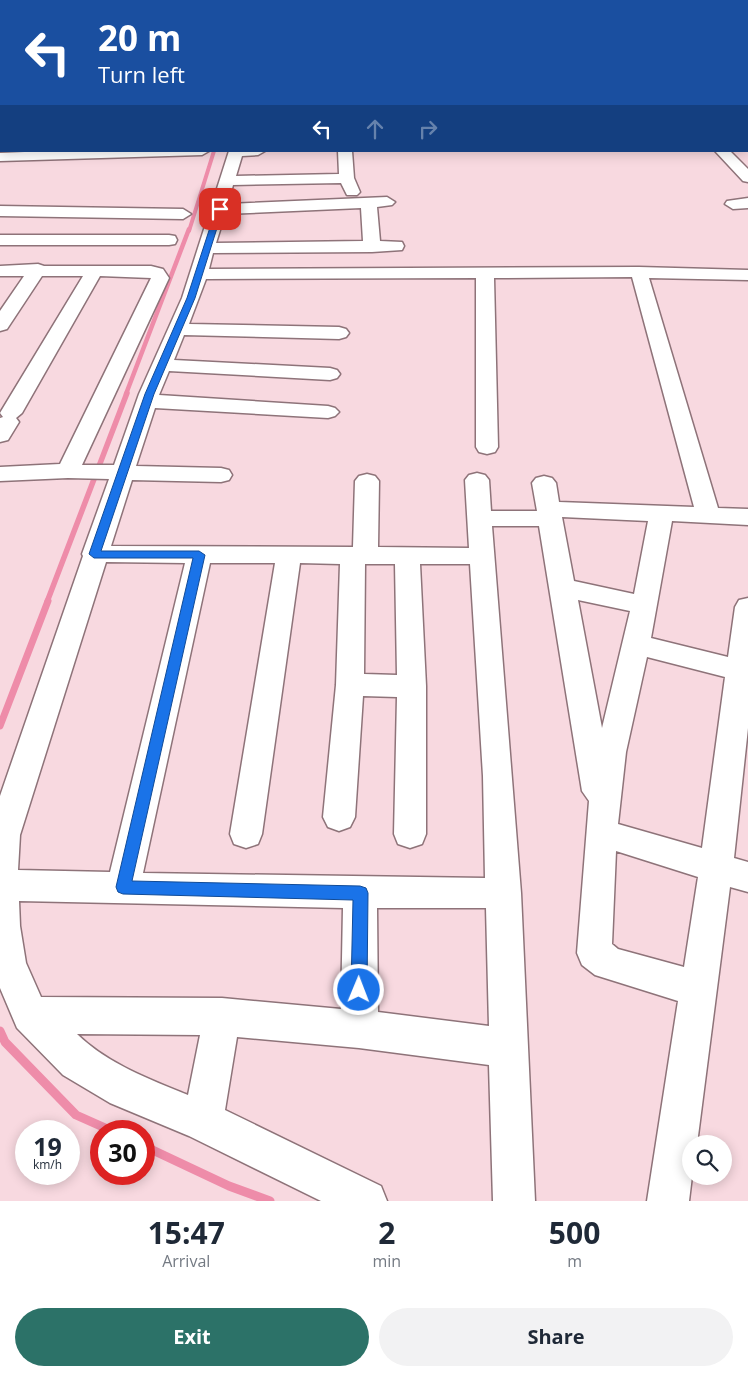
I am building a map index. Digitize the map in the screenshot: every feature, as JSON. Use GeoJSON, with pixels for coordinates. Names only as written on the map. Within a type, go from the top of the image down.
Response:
{"type":"FeatureCollection","features":[{"type":"Feature","properties":{"kind":"street"},"geometry":{"type":"LineString","coordinates":[[0,157],[106,152]]}},
{"type":"Feature","properties":{"kind":"street"},"geometry":{"type":"LineString","coordinates":[[236,152],[217,228],[177,329],[147,401],[106,472],[94,554],[4,835],[1,885],[2,926],[8,964],[30,1015],[77,1061],[124,1089],[203,1121],[366,1201]]}},
{"type":"Feature","properties":{"kind":"street"},"geometry":{"type":"LineString","coordinates":[[217,228],[350,185],[346,152]]}},
{"type":"Feature","properties":{"kind":"street"},"geometry":{"type":"LineString","coordinates":[[723,152],[748,178]]}},
{"type":"Feature","properties":{"kind":"street"},"geometry":{"type":"LineString","coordinates":[[217,228],[388,202]]}},
{"type":"Feature","properties":{"kind":"street"},"geometry":{"type":"LineString","coordinates":[[369,204],[372,247]]}},
{"type":"Feature","properties":{"kind":"street"},"geometry":{"type":"LineString","coordinates":[[0,211],[183,214]]}},
{"type":"Feature","properties":{"kind":"street"},"geometry":{"type":"LineString","coordinates":[[60,270],[92,212]]}},
{"type":"Feature","properties":{"kind":"street"},"geometry":{"type":"LineString","coordinates":[[350,222],[370,222]]}},
{"type":"Feature","properties":{"kind":"street"},"geometry":{"type":"LineString","coordinates":[[217,228],[372,247],[396,246]]}},
{"type":"Feature","properties":{"kind":"street"},"geometry":{"type":"LineString","coordinates":[[217,228],[485,272],[639,272],[748,275]]}},
{"type":"Feature","properties":{"kind":"street"},"geometry":{"type":"LineString","coordinates":[[0,240],[169,240]]}},
{"type":"Feature","properties":{"kind":"street"},"geometry":{"type":"LineString","coordinates":[[0,325],[38,270]]}},
{"type":"Feature","properties":{"kind":"street"},"geometry":{"type":"LineString","coordinates":[[1,272],[38,270],[151,271],[157,273],[160,278],[68,471]]}},
{"type":"Feature","properties":{"kind":"street"},"geometry":{"type":"LineString","coordinates":[[6,423],[94,270]]}},
{"type":"Feature","properties":{"kind":"street"},"geometry":{"type":"LineString","coordinates":[[485,272],[487,447]]}},
{"type":"Feature","properties":{"kind":"street"},"geometry":{"type":"LineString","coordinates":[[639,272],[708,515]]}},
{"type":"Feature","properties":{"kind":"street"},"geometry":{"type":"LineString","coordinates":[[177,329],[340,333]]}},
{"type":"Feature","properties":{"kind":"street"},"geometry":{"type":"LineString","coordinates":[[162,365],[330,374]]}},
{"type":"Feature","properties":{"kind":"street"},"geometry":{"type":"LineString","coordinates":[[147,401],[328,412]]}},
{"type":"Feature","properties":{"kind":"street"},"geometry":{"type":"LineString","coordinates":[[0,474],[68,471],[222,475]]}},
{"type":"Feature","properties":{"kind":"street"},"geometry":{"type":"LineString","coordinates":[[477,480],[504,893],[514,1201]]}},
{"type":"Feature","properties":{"kind":"street"},"geometry":{"type":"LineString","coordinates":[[339,817],[359,556],[367,481]]}},
{"type":"Feature","properties":{"kind":"street"},"geometry":{"type":"LineString","coordinates":[[544,483],[602,826]]}},
{"type":"Feature","properties":{"kind":"street"},"geometry":{"type":"LineString","coordinates":[[480,519],[549,513],[661,513],[748,517]]}},
{"type":"Feature","properties":{"kind":"street"},"geometry":{"type":"LineString","coordinates":[[661,513],[645,605],[611,752],[602,826],[594,944],[595,953],[608,963],[698,989]]}},
{"type":"Feature","properties":{"kind":"street"},"geometry":{"type":"LineString","coordinates":[[94,554],[482,556]]}},
{"type":"Feature","properties":{"kind":"street"},"geometry":{"type":"LineString","coordinates":[[123,887],[199,555]]}},
{"type":"Feature","properties":{"kind":"street"},"geometry":{"type":"LineString","coordinates":[[246,834],[289,555]]}},
{"type":"Feature","properties":{"kind":"street"},"geometry":{"type":"LineString","coordinates":[[407,556],[412,686],[410,834]]}},
{"type":"Feature","properties":{"kind":"street"},"geometry":{"type":"LineString","coordinates":[[563,588],[645,605]]}},
{"type":"Feature","properties":{"kind":"street"},"geometry":{"type":"LineString","coordinates":[[668,1201],[744,672],[748,607]]}},
{"type":"Feature","properties":{"kind":"street"},"geometry":{"type":"LineString","coordinates":[[636,644],[744,672]]}},
{"type":"Feature","properties":{"kind":"street"},"geometry":{"type":"LineString","coordinates":[[350,684],[412,686]]}},
{"type":"Feature","properties":{"kind":"street"},"geometry":{"type":"LineString","coordinates":[[602,826],[748,877]]}},
{"type":"Feature","properties":{"kind":"street"},"geometry":{"type":"LineString","coordinates":[[1,885],[360,893],[504,893]]}},
{"type":"Feature","properties":{"kind":"street"},"geometry":{"type":"LineString","coordinates":[[359,1029],[360,893]]}},
{"type":"Feature","properties":{"kind":"street"},"geometry":{"type":"LineString","coordinates":[[30,1015],[222,1018],[359,1029],[509,1048]]}},
{"type":"Feature","properties":{"kind":"street"},"geometry":{"type":"LineString","coordinates":[[203,1121],[222,1018]]}},
{"type":"Feature","properties":{"kind":"waterway"},"geometry":{"type":"LineString","coordinates":[[189,231],[214,152]]}},
{"type":"Feature","properties":{"kind":"waterway"},"geometry":{"type":"LineString","coordinates":[[126,394],[189,229]]}},
{"type":"Feature","properties":{"kind":"waterway"},"geometry":{"type":"LineString","coordinates":[[47,602],[127,393]]}},
{"type":"Feature","properties":{"kind":"waterway"},"geometry":{"type":"LineString","coordinates":[[0,726],[48,601]]}},
{"type":"Feature","properties":{"kind":"waterway"},"geometry":{"type":"LineString","coordinates":[[0,1031],[5,1042],[76,1115],[90,1121]]}},
{"type":"Feature","properties":{"kind":"waterway"},"geometry":{"type":"LineString","coordinates":[[155,1151],[229,1186],[270,1201]]}},
{"type":"Feature","properties":{"kind":"route"},"geometry":{"type":"LineString","coordinates":[[220,209],[191,298],[149,394],[94,554],[199,555],[123,887],[360,893],[359,990]]}}]}
